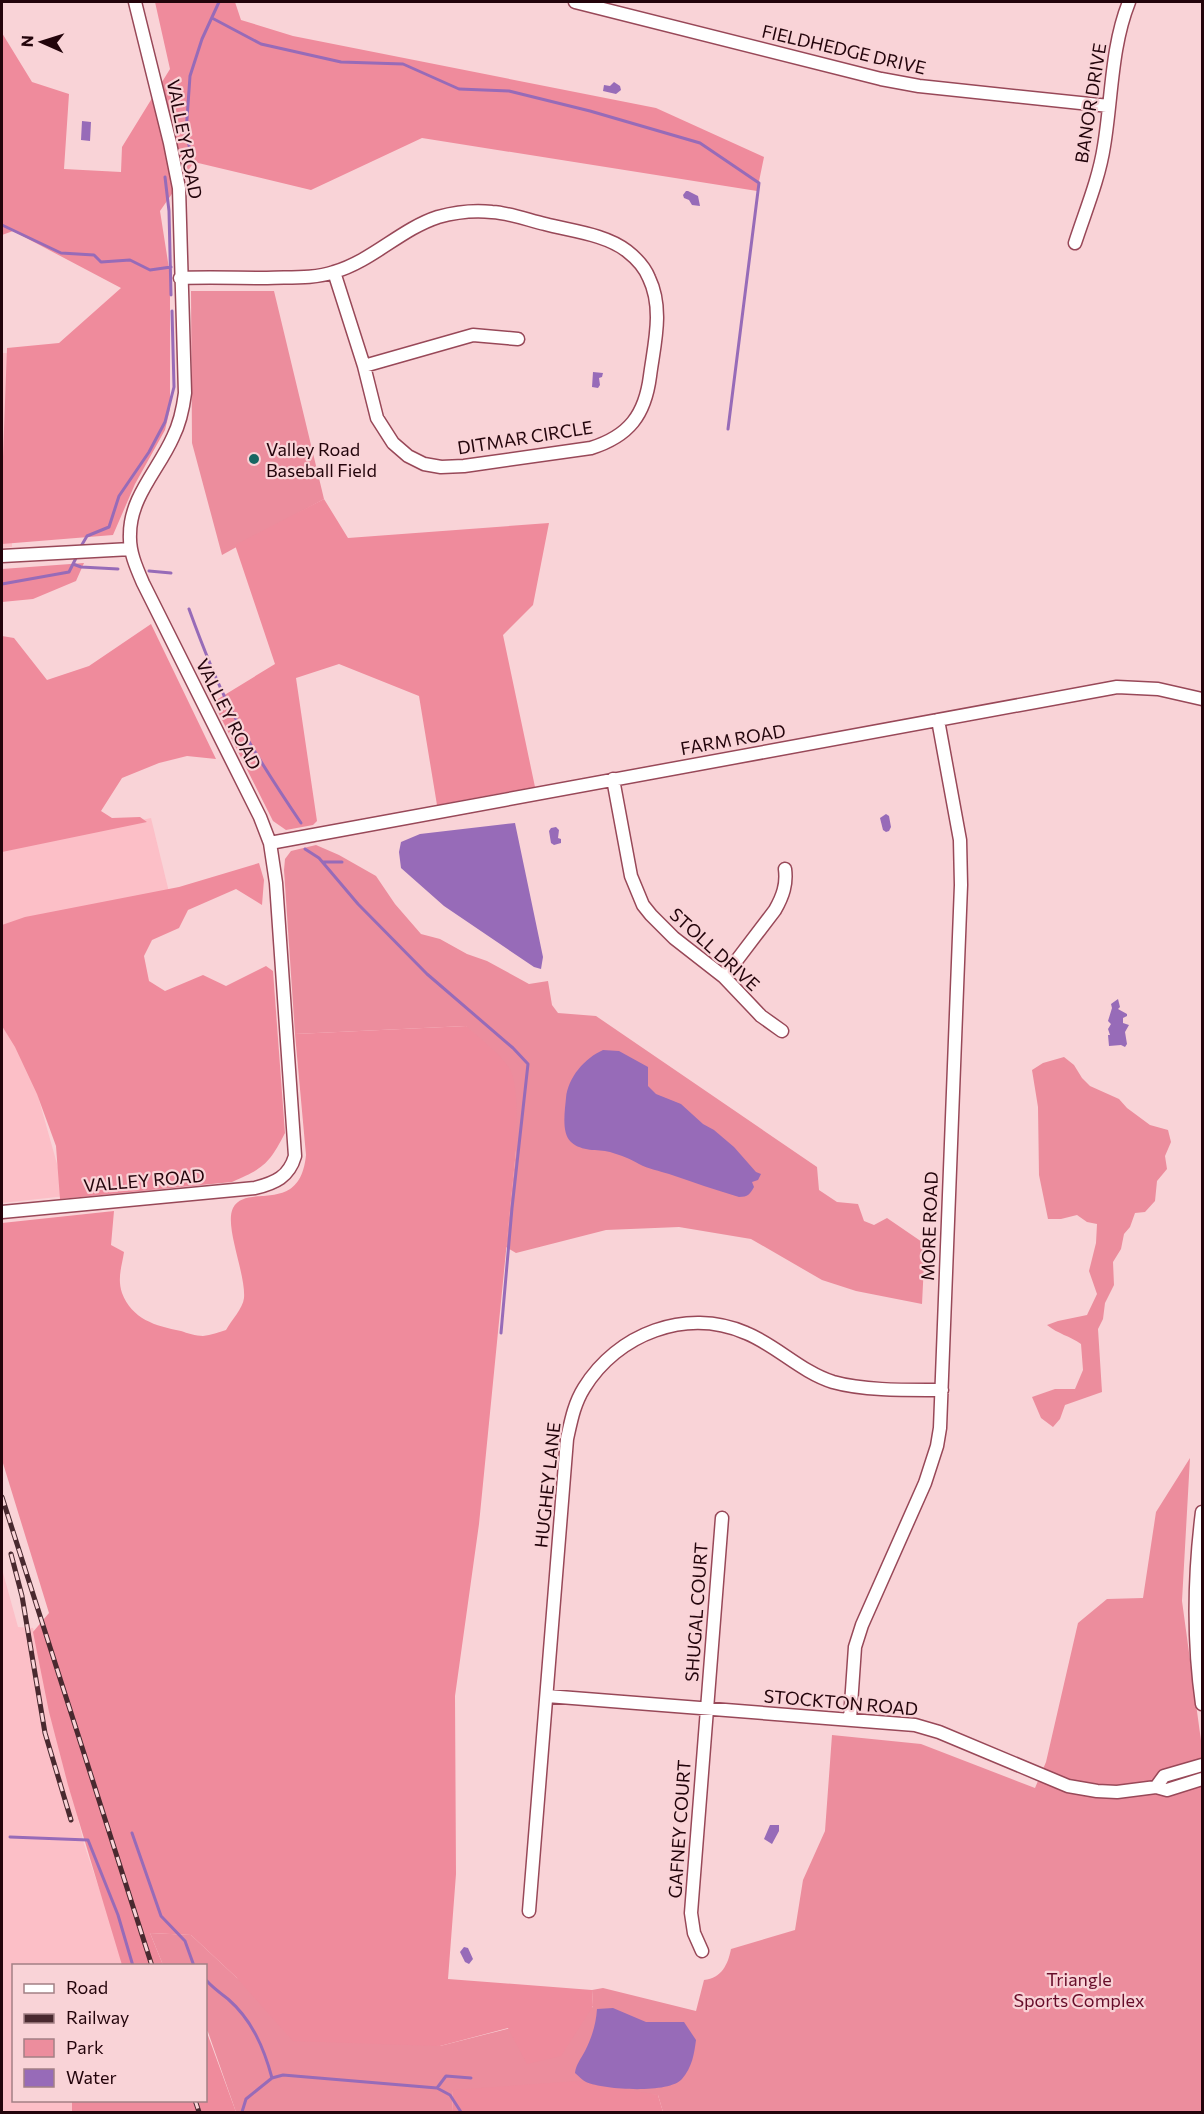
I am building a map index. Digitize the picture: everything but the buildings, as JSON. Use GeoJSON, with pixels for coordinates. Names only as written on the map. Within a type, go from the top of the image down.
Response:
{"type":"FeatureCollection","features":[{"type":"Feature","properties":{"kind":"street","name":"VALLEY ROAD"},"geometry":{"type":"LineString","coordinates":[[2,1212],[255,1188],[279,1180],[289,1171],[294,1156],[295,1143],[276,884],[270,843],[252,800],[143,583],[130,549],[129,532],[138,502],[173,439],[183,408],[185,375],[180,278],[179,188],[135,2]]}},
{"type":"Feature","properties":{"kind":"street","name":"FIELDHEDGE DRIVE"},"geometry":{"type":"LineString","coordinates":[[575,2],[882,79],[919,86],[1109,106]]}},
{"type":"Feature","properties":{"kind":"street","name":"BANOR DRIVE"},"geometry":{"type":"LineString","coordinates":[[1075,243],[1101,158],[1117,41],[1129,2]]}},
{"type":"Feature","properties":{"kind":"street","name":"DITMAR CIRCLE"},"geometry":{"type":"LineString","coordinates":[[180,278],[302,277],[334,272],[366,258],[420,225],[455,213],[493,212],[593,236],[626,250],[649,278],[657,298],[656,335],[644,405],[635,420],[620,435],[609,442],[591,448],[464,466],[441,467],[424,464],[401,450],[384,432],[377,418],[364,366],[334,272]]}},
{"type":"Feature","properties":{"kind":"street"},"geometry":{"type":"LineString","coordinates":[[364,366],[473,335],[518,339]]}},
{"type":"Feature","properties":{"kind":"street"},"geometry":{"type":"LineString","coordinates":[[2,556],[130,549]]}},
{"type":"Feature","properties":{"kind":"street","name":"FARM ROAD"},"geometry":{"type":"LineString","coordinates":[[270,843],[1117,687],[1158,689],[1203,699]]}},
{"type":"Feature","properties":{"kind":"street","name":"MORE ROAD"},"geometry":{"type":"LineString","coordinates":[[850,1719],[855,1647],[862,1625],[925,1483],[938,1446],[961,885],[960,840],[938,720]]}},
{"type":"Feature","properties":{"kind":"street","name":"STOLL DRIVE"},"geometry":{"type":"LineString","coordinates":[[613,779],[631,876],[643,905],[674,938],[724,977],[760,1016],[782,1031]]}},
{"type":"Feature","properties":{"kind":"street"},"geometry":{"type":"LineString","coordinates":[[724,977],[782,898],[786,879],[785,869]]}},
{"type":"Feature","properties":{"kind":"street","name":"HUGHEY LANE"},"geometry":{"type":"LineString","coordinates":[[529,1911],[569,1431],[572,1414],[584,1388],[599,1367],[612,1354],[633,1340],[659,1329],[675,1325],[720,1324],[749,1334],[830,1381],[858,1387],[942,1390]]}},
{"type":"Feature","properties":{"kind":"street"},"geometry":{"type":"LineString","coordinates":[[1203,1512],[1196,1592],[1197,1661],[1203,1704]]}},
{"type":"Feature","properties":{"kind":"street","name":"SHUGAL COURT"},"geometry":{"type":"LineString","coordinates":[[707,1708],[722,1518]]}},
{"type":"Feature","properties":{"kind":"street","name":"STOCKTON ROAD"},"geometry":{"type":"LineString","coordinates":[[547,1696],[915,1725],[939,1732],[1082,1790],[1117,1792],[1156,1786],[1167,1790],[1203,1779]]}},
{"type":"Feature","properties":{"kind":"street","name":"GAFNEY COURT"},"geometry":{"type":"LineString","coordinates":[[702,1951],[694,1933],[691,1913],[707,1708]]}},
{"type":"Feature","properties":{"kind":"street","name":"STOCKTON ROAD"},"geometry":{"type":"LineString","coordinates":[[1156,1786],[1164,1776],[1203,1765]]}},
{"type":"Feature","properties":{"kind":"shaded area"},"geometry":{"type":"Polygon","coordinates":[[[155,2],[235,2],[241,20],[293,36],[656,108],[764,157],[757,191],[422,138],[311,190],[194,162],[160,211],[170,275],[170,409],[165,430],[135,484],[113,535],[2,544],[7,348],[59,343],[121,288],[13,231],[2,235],[2,33],[32,82],[69,94],[64,169],[121,172],[122,147],[170,69],[155,2]]]}},
{"type":"Feature","properties":{"kind":"shaded area"},"geometry":{"type":"Polygon","coordinates":[[[2,353],[12,353],[12,547],[2,548],[2,353]]]}},
{"type":"Feature","properties":{"kind":"shaded area"},"geometry":{"type":"Polygon","coordinates":[[[324,499],[348,538],[549,523],[533,605],[503,635],[535,787],[437,805],[419,696],[339,664],[296,678],[317,821],[313,825],[286,830],[273,821],[213,702],[275,664],[235,545],[324,499]]]}},
{"type":"Feature","properties":{"kind":"shaded area"},"geometry":{"type":"Polygon","coordinates":[[[84,563],[76,581],[33,599],[2,602],[2,569],[84,563]]]}},
{"type":"Feature","properties":{"kind":"shaded area"},"geometry":{"type":"Polygon","coordinates":[[[151,624],[216,759],[187,756],[159,763],[122,778],[101,811],[112,818],[140,817],[147,822],[2,852],[2,636],[14,638],[47,680],[89,666],[151,624]]]}},
{"type":"Feature","properties":{"kind":"shaded area"},"geometry":{"type":"Polygon","coordinates":[[[151,818],[169,892],[2,933],[2,850],[151,818]]]}},
{"type":"Feature","properties":{"kind":"shaded area"},"geometry":{"type":"Polygon","coordinates":[[[259,863],[264,880],[262,905],[236,889],[188,910],[179,928],[152,940],[144,956],[149,981],[165,991],[203,975],[226,986],[266,966],[273,971],[285,1133],[270,1158],[259,1169],[232,1182],[60,1199],[56,1146],[37,1094],[15,1047],[2,1026],[2,925],[25,917],[179,887],[259,863]]]}},
{"type":"Feature","properties":{"kind":"shaded area"},"geometry":{"type":"Polygon","coordinates":[[[13,1007],[66,1196],[2,1203],[2,1010],[13,1007]]]}},
{"type":"Feature","properties":{"kind":"shaded area"},"geometry":{"type":"Polygon","coordinates":[[[466,1026],[498,1055],[512,1074],[516,1092],[516,1150],[479,1524],[455,1696],[456,1874],[448,1979],[592,1990],[593,2006],[561,2056],[527,2064],[508,2028],[440,2046],[293,2041],[237,1978],[191,1935],[150,1933],[163,1964],[122,1964],[68,1785],[49,1712],[33,1632],[49,1613],[2,1460],[2,1223],[114,1211],[111,1245],[124,1252],[120,1282],[126,1302],[132,1309],[154,1324],[195,1335],[206,1336],[226,1330],[244,1298],[242,1276],[231,1226],[233,1208],[240,1201],[249,1197],[284,1192],[294,1186],[302,1174],[306,1155],[295,1034],[466,1026]]]}},
{"type":"Feature","properties":{"kind":"shaded area"},"geometry":{"type":"Polygon","coordinates":[[[2,1569],[18,1627],[33,1628],[84,1844],[125,1964],[12,1964],[12,2102],[170,2102],[174,2112],[2,2112],[2,1569]]]}},
{"type":"Feature","properties":{"kind":"shaded area"},"geometry":{"type":"Polygon","coordinates":[[[207,2033],[236,2112],[72,2112],[72,2102],[207,2102],[207,2033]]]}},
{"type":"Feature","properties":{"kind":"shaded area"},"geometry":{"type":"Polygon","coordinates":[[[578,2081],[658,2095],[663,2112],[452,2112],[453,2090],[578,2081]]]}},
{"type":"Feature","properties":{"kind":"green space"},"geometry":{"type":"Polygon","coordinates":[[[191,291],[274,291],[324,499],[222,555],[192,443],[191,291]]]}},
{"type":"Feature","properties":{"kind":"green space"},"geometry":{"type":"Polygon","coordinates":[[[316,845],[376,876],[395,904],[421,934],[440,939],[529,984],[548,981],[552,1005],[558,1013],[596,1016],[817,1167],[819,1190],[837,1202],[858,1204],[864,1221],[874,1225],[887,1218],[925,1244],[922,1304],[856,1291],[822,1280],[751,1239],[679,1227],[606,1230],[516,1253],[506,1247],[516,1150],[466,1026],[295,1034],[285,859],[291,851],[316,845]]]}},
{"type":"Feature","properties":{"kind":"green space"},"geometry":{"type":"Polygon","coordinates":[[[1064,1057],[1074,1065],[1090,1086],[1119,1099],[1150,1125],[1168,1130],[1171,1142],[1165,1156],[1167,1169],[1157,1181],[1155,1201],[1145,1212],[1135,1213],[1130,1227],[1124,1234],[1121,1249],[1113,1262],[1114,1285],[1105,1303],[1103,1319],[1098,1329],[1102,1392],[1065,1405],[1060,1419],[1053,1427],[1041,1418],[1032,1397],[1055,1389],[1075,1389],[1083,1370],[1081,1344],[1047,1325],[1087,1315],[1097,1294],[1089,1271],[1096,1243],[1097,1224],[1087,1222],[1077,1215],[1048,1219],[1039,1175],[1038,1107],[1032,1070],[1043,1063],[1064,1057]]]}},
{"type":"Feature","properties":{"kind":"green space","name":"Triangle Sports Complex"},"geometry":{"type":"Polygon","coordinates":[[[1190,1458],[1182,1601],[1202,1748],[1202,2112],[663,2112],[658,2095],[453,2090],[452,2112],[236,2112],[207,2031],[207,1964],[163,1964],[150,1933],[191,1935],[237,1978],[440,2046],[593,2007],[592,1990],[603,1988],[696,2011],[704,1980],[720,1973],[728,1960],[731,1949],[795,1930],[803,1880],[825,1831],[832,1735],[921,1744],[1035,1788],[1046,1762],[1078,1623],[1107,1599],[1143,1598],[1156,1512],[1190,1458]]]}},
{"type":"Feature","properties":{"kind":"water"},"geometry":{"type":"Polygon","coordinates":[[[614,82],[620,86],[621,90],[616,94],[603,91],[604,85],[610,86],[614,82]]]}},
{"type":"Feature","properties":{"kind":"water"},"geometry":{"type":"Polygon","coordinates":[[[82,121],[91,122],[90,141],[81,140],[82,121]]]}},
{"type":"Feature","properties":{"kind":"water"},"geometry":{"type":"Polygon","coordinates":[[[686,191],[698,196],[700,206],[692,205],[684,198],[686,191]]]}},
{"type":"Feature","properties":{"kind":"water"},"geometry":{"type":"Polygon","coordinates":[[[593,372],[603,373],[599,378],[598,388],[592,387],[593,372]]]}},
{"type":"Feature","properties":{"kind":"water"},"geometry":{"type":"Polygon","coordinates":[[[886,814],[889,816],[891,827],[886,832],[883,830],[880,818],[886,814]]]}},
{"type":"Feature","properties":{"kind":"water"},"geometry":{"type":"Polygon","coordinates":[[[515,823],[543,957],[541,969],[534,967],[444,906],[401,868],[399,852],[401,842],[420,834],[515,823]]]}},
{"type":"Feature","properties":{"kind":"water"},"geometry":{"type":"Polygon","coordinates":[[[556,827],[559,830],[558,838],[561,839],[561,843],[554,845],[551,843],[549,831],[556,827]]]}},
{"type":"Feature","properties":{"kind":"water"},"geometry":{"type":"Polygon","coordinates":[[[1118,999],[1120,1007],[1118,1009],[1127,1014],[1123,1018],[1123,1023],[1129,1025],[1125,1032],[1127,1044],[1125,1047],[1109,1046],[1108,1029],[1111,1024],[1108,1021],[1111,1004],[1118,999]]]}},
{"type":"Feature","properties":{"kind":"water"},"geometry":{"type":"Polygon","coordinates":[[[603,1050],[619,1051],[648,1067],[648,1086],[656,1094],[681,1104],[734,1147],[756,1172],[761,1174],[758,1180],[752,1182],[754,1187],[750,1193],[739,1197],[646,1167],[614,1153],[585,1149],[571,1142],[565,1127],[567,1090],[578,1069],[596,1053],[603,1050]]]}},
{"type":"Feature","properties":{"kind":"water"},"geometry":{"type":"Polygon","coordinates":[[[770,1825],[779,1825],[779,1831],[772,1844],[764,1839],[770,1825]]]}},
{"type":"Feature","properties":{"kind":"water"},"geometry":{"type":"Polygon","coordinates":[[[464,1947],[468,1948],[473,1959],[469,1964],[465,1962],[460,1952],[464,1947]]]}},
{"type":"Feature","properties":{"kind":"water"},"geometry":{"type":"Polygon","coordinates":[[[613,2008],[646,2022],[684,2022],[696,2040],[692,2061],[682,2079],[664,2087],[621,2089],[586,2082],[575,2073],[592,2036],[597,2009],[613,2008]]]}},
{"type":"Feature","properties":{"kind":"waterway"},"geometry":{"type":"LineString","coordinates":[[188,162],[192,158],[186,133],[190,76],[202,39],[219,2]]}},
{"type":"Feature","properties":{"kind":"waterway"},"geometry":{"type":"LineString","coordinates":[[212,18],[261,44],[341,62],[403,64],[459,89],[509,91],[590,111],[700,143],[759,183],[728,429]]}},
{"type":"Feature","properties":{"kind":"waterway"},"geometry":{"type":"LineString","coordinates":[[165,177],[169,211],[171,295]]}},
{"type":"Feature","properties":{"kind":"waterway"},"geometry":{"type":"LineString","coordinates":[[2,225],[61,253],[94,255],[101,262],[130,260],[150,270],[171,267]]}},
{"type":"Feature","properties":{"kind":"waterway"},"geometry":{"type":"LineString","coordinates":[[80,548],[87,536],[109,527],[119,496],[149,452],[165,422],[174,387],[172,311]]}},
{"type":"Feature","properties":{"kind":"waterway"},"geometry":{"type":"LineString","coordinates":[[2,584],[69,572],[78,554]]}},
{"type":"Feature","properties":{"kind":"waterway"},"geometry":{"type":"LineString","coordinates":[[73,564],[81,567],[118,569]]}},
{"type":"Feature","properties":{"kind":"waterway"},"geometry":{"type":"LineString","coordinates":[[149,571],[171,573]]}},
{"type":"Feature","properties":{"kind":"waterway"},"geometry":{"type":"LineString","coordinates":[[189,609],[230,708],[246,738],[301,823]]}},
{"type":"Feature","properties":{"kind":"waterway"},"geometry":{"type":"LineString","coordinates":[[305,849],[319,858],[358,904],[427,974],[513,1048],[528,1064],[501,1333]]}},
{"type":"Feature","properties":{"kind":"waterway"},"geometry":{"type":"LineString","coordinates":[[323,862],[342,862]]}},
{"type":"Feature","properties":{"kind":"waterway"},"geometry":{"type":"LineString","coordinates":[[132,1833],[161,1916],[185,1941],[193,1964]]}},
{"type":"Feature","properties":{"kind":"waterway"},"geometry":{"type":"LineString","coordinates":[[10,1837],[88,1840],[118,1915],[132,1964]]}},
{"type":"Feature","properties":{"kind":"waterway"},"geometry":{"type":"LineString","coordinates":[[207,1981],[244,2016],[261,2045],[272,2078],[246,2099],[242,2112]]}},
{"type":"Feature","properties":{"kind":"waterway"},"geometry":{"type":"LineString","coordinates":[[272,2078],[283,2075],[437,2088],[450,2095],[461,2112]]}},
{"type":"Feature","properties":{"kind":"waterway"},"geometry":{"type":"LineString","coordinates":[[437,2088],[446,2076],[471,2078]]}},
{"type":"Feature","properties":{"kind":"railway"},"geometry":{"type":"LineString","coordinates":[[2,1497],[151,1964]]}},
{"type":"Feature","properties":{"kind":"railway"},"geometry":{"type":"LineString","coordinates":[[11,1554],[22,1596],[45,1733],[71,1820]]}},
{"type":"Feature","properties":{"kind":"railway"},"geometry":{"type":"LineString","coordinates":[[196,2102],[199,2112]]}},
{"type":"Feature","properties":{"kind":"place","name":"Valley Road Baseball Field"},"geometry":{"type":"Point","coordinates":[254,459]}}]}
